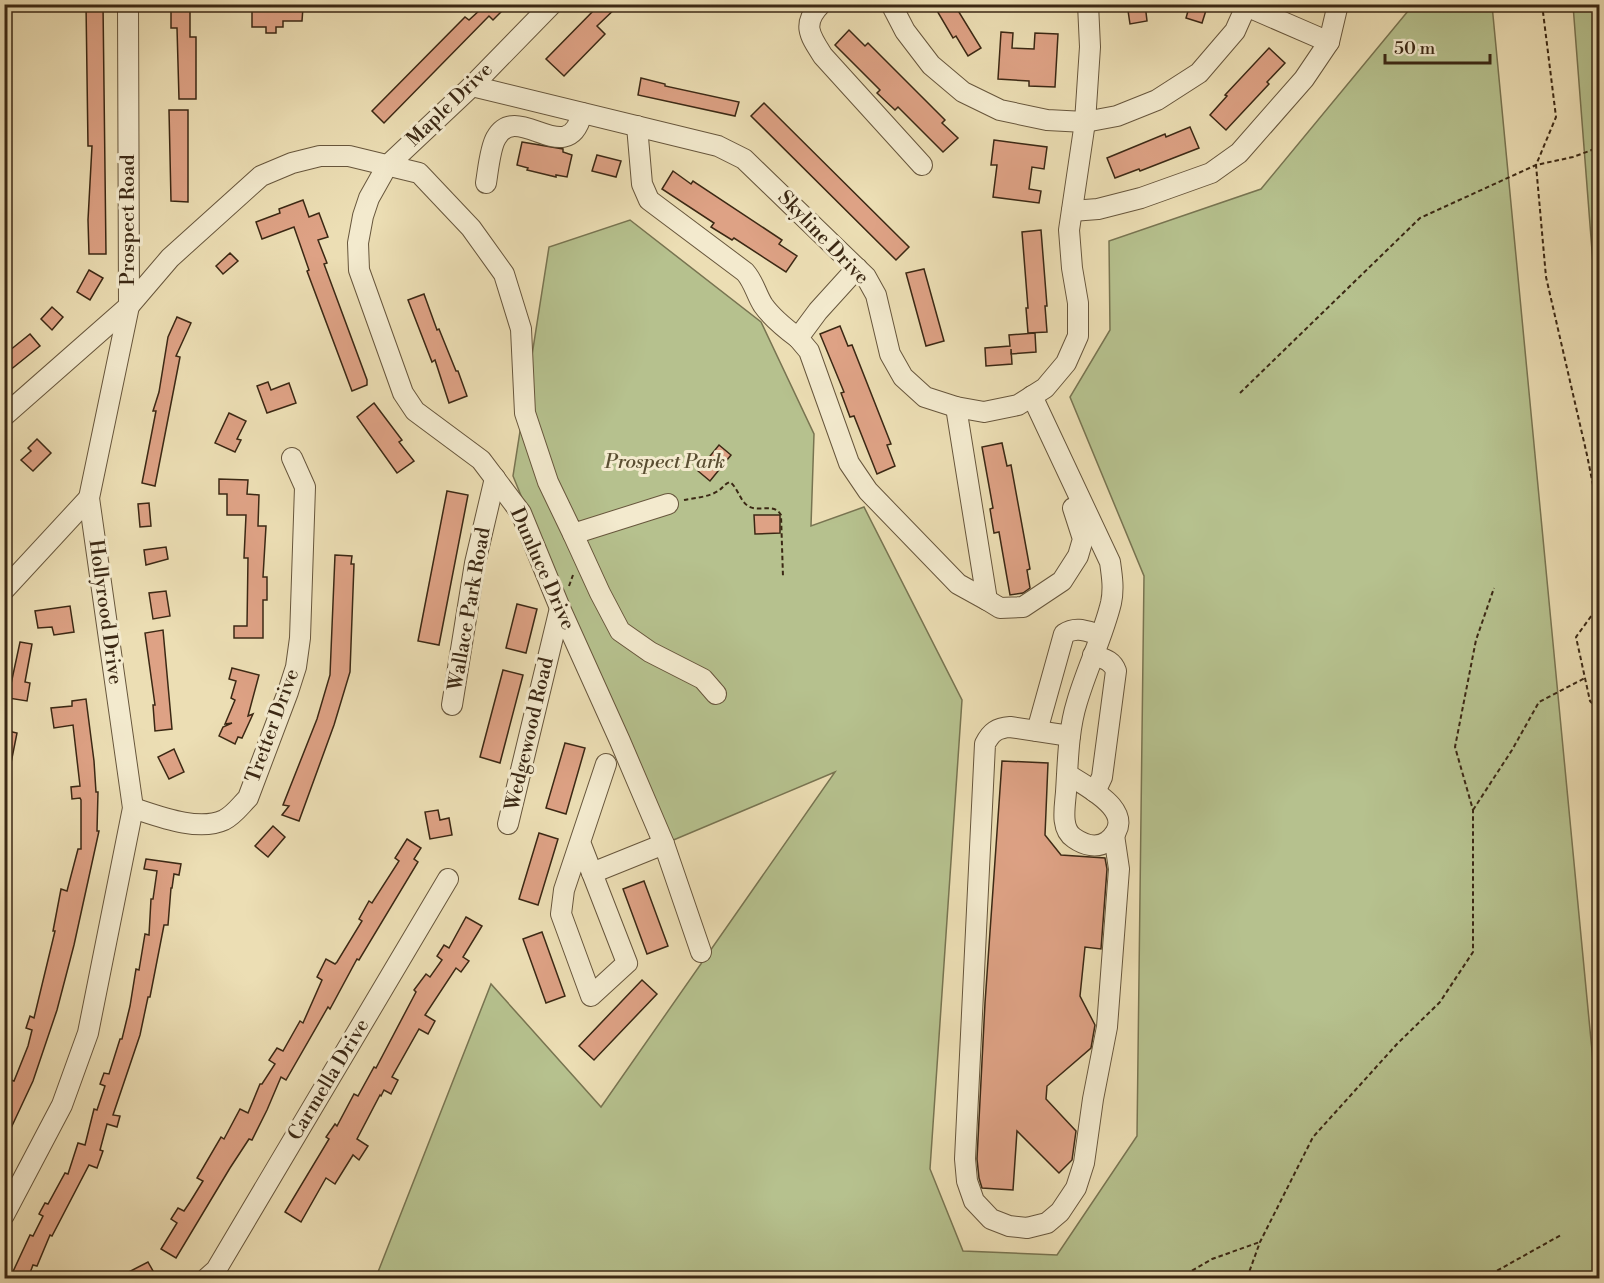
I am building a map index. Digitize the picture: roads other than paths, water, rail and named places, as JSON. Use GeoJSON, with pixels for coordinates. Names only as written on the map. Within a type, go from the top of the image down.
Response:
{"type":"FeatureCollection","features":[{"type":"Feature","properties":{"kind":"street","name":"Prospect Road"},"geometry":{"type":"LineString","coordinates":[[4,416],[129,306],[128,4]]}},
{"type":"Feature","properties":{"kind":"street","name":"Maple Drive"},"geometry":{"type":"LineString","coordinates":[[363,216],[369,198],[387,166],[472,86],[552,4]]}},
{"type":"Feature","properties":{"kind":"street"},"geometry":{"type":"LineString","coordinates":[[821,4],[812,13],[808,25],[813,40],[823,56],[922,165]]}},
{"type":"Feature","properties":{"kind":"street"},"geometry":{"type":"LineString","coordinates":[[891,4],[905,31],[932,65],[963,92],[1000,110],[1047,120],[1085,122],[1117,116],[1157,100],[1199,73],[1235,31],[1247,5],[1329,42]]}},
{"type":"Feature","properties":{"kind":"street","name":"Skyline Drive"},"geometry":{"type":"LineString","coordinates":[[472,86],[718,146],[744,159],[866,277],[876,295],[890,354],[903,377],[925,396],[956,407],[984,412],[1027,399],[1045,388],[1066,363],[1078,336],[1078,303],[1072,268],[1070,230],[1085,122],[1090,47],[1088,4]]}},
{"type":"Feature","properties":{"kind":"street"},"geometry":{"type":"LineString","coordinates":[[1072,211],[1098,210],[1141,198],[1210,173],[1239,153],[1304,79],[1329,42],[1338,4]]}},
{"type":"Feature","properties":{"kind":"street"},"geometry":{"type":"LineString","coordinates":[[486,183],[496,138],[504,129],[513,126],[523,127],[564,138],[573,134],[579,126],[582,113]]}},
{"type":"Feature","properties":{"kind":"street"},"geometry":{"type":"LineString","coordinates":[[637,126],[642,184],[649,200],[745,272],[753,280],[762,304],[809,351],[849,463],[868,491],[958,584],[1000,608],[1023,607],[1062,581],[1078,556],[1083,539],[1076,514],[1027,399]]}},
{"type":"Feature","properties":{"kind":"street","name":"Hollyrood Drive"},"geometry":{"type":"LineString","coordinates":[[4,1215],[62,1105],[88,1033],[133,808],[89,498],[129,306],[170,258],[261,176],[292,163],[320,156],[349,156],[419,173],[471,228],[504,274],[521,328],[525,413],[548,482],[600,592],[620,630],[650,652],[703,679],[716,694]]}},
{"type":"Feature","properties":{"kind":"street","name":"Dunluce Drive"},"geometry":{"type":"LineString","coordinates":[[363,216],[358,243],[359,270],[403,393],[415,411],[481,460],[520,513],[664,844],[701,952]]}},
{"type":"Feature","properties":{"kind":"street"},"geometry":{"type":"LineString","coordinates":[[798,338],[857,268]]}},
{"type":"Feature","properties":{"kind":"street"},"geometry":{"type":"LineString","coordinates":[[1027,399],[1110,562],[1113,581],[1111,602],[1076,704],[1070,736],[1067,774],[1064,821],[1071,837],[1088,846],[1104,844],[1114,835],[1118,824],[1115,809],[1107,800],[1067,774]]}},
{"type":"Feature","properties":{"kind":"street"},"geometry":{"type":"LineString","coordinates":[[956,407],[987,600]]}},
{"type":"Feature","properties":{"kind":"street","name":"Tretter Drive"},"geometry":{"type":"LineString","coordinates":[[133,808],[173,821],[204,824],[222,820],[236,811],[248,798],[288,692],[296,667],[300,638],[305,488],[292,458]]}},
{"type":"Feature","properties":{"kind":"street","name":"Wallace Park Road"},"geometry":{"type":"LineString","coordinates":[[452,705],[475,563],[495,478]]}},
{"type":"Feature","properties":{"kind":"street"},"geometry":{"type":"LineString","coordinates":[[4,591],[89,498]]}},
{"type":"Feature","properties":{"kind":"street"},"geometry":{"type":"LineString","coordinates":[[573,534],[668,504]]}},
{"type":"Feature","properties":{"kind":"street","name":"Wedgewood Road"},"geometry":{"type":"LineString","coordinates":[[508,824],[560,608]]}},
{"type":"Feature","properties":{"kind":"street"},"geometry":{"type":"LineString","coordinates":[[1037,731],[1064,634],[1078,629],[1100,635]]}},
{"type":"Feature","properties":{"kind":"street"},"geometry":{"type":"LineString","coordinates":[[1093,655],[1109,660],[1116,671],[1102,777],[1095,792]]}},
{"type":"Feature","properties":{"kind":"street"},"geometry":{"type":"LineString","coordinates":[[1070,736],[1010,727],[990,733],[985,744],[965,1159],[966,1181],[974,1201],[991,1219],[1009,1227],[1027,1228],[1047,1223],[1054,1218],[1076,1188],[1084,1162],[1107,1027],[1119,869],[1114,835]]}},
{"type":"Feature","properties":{"kind":"street"},"geometry":{"type":"LineString","coordinates":[[580,842],[627,963],[591,996],[561,914],[564,890],[580,842],[606,764]]}},
{"type":"Feature","properties":{"kind":"street"},"geometry":{"type":"LineString","coordinates":[[592,873],[664,844]]}},
{"type":"Feature","properties":{"kind":"street","name":"Carmella Drive"},"geometry":{"type":"LineString","coordinates":[[214,1276],[448,879]]}},
{"type":"Feature","properties":{"kind":"park label","name":"Prospect Park"},"geometry":{"type":"Point","coordinates":[665,462]}}]}
